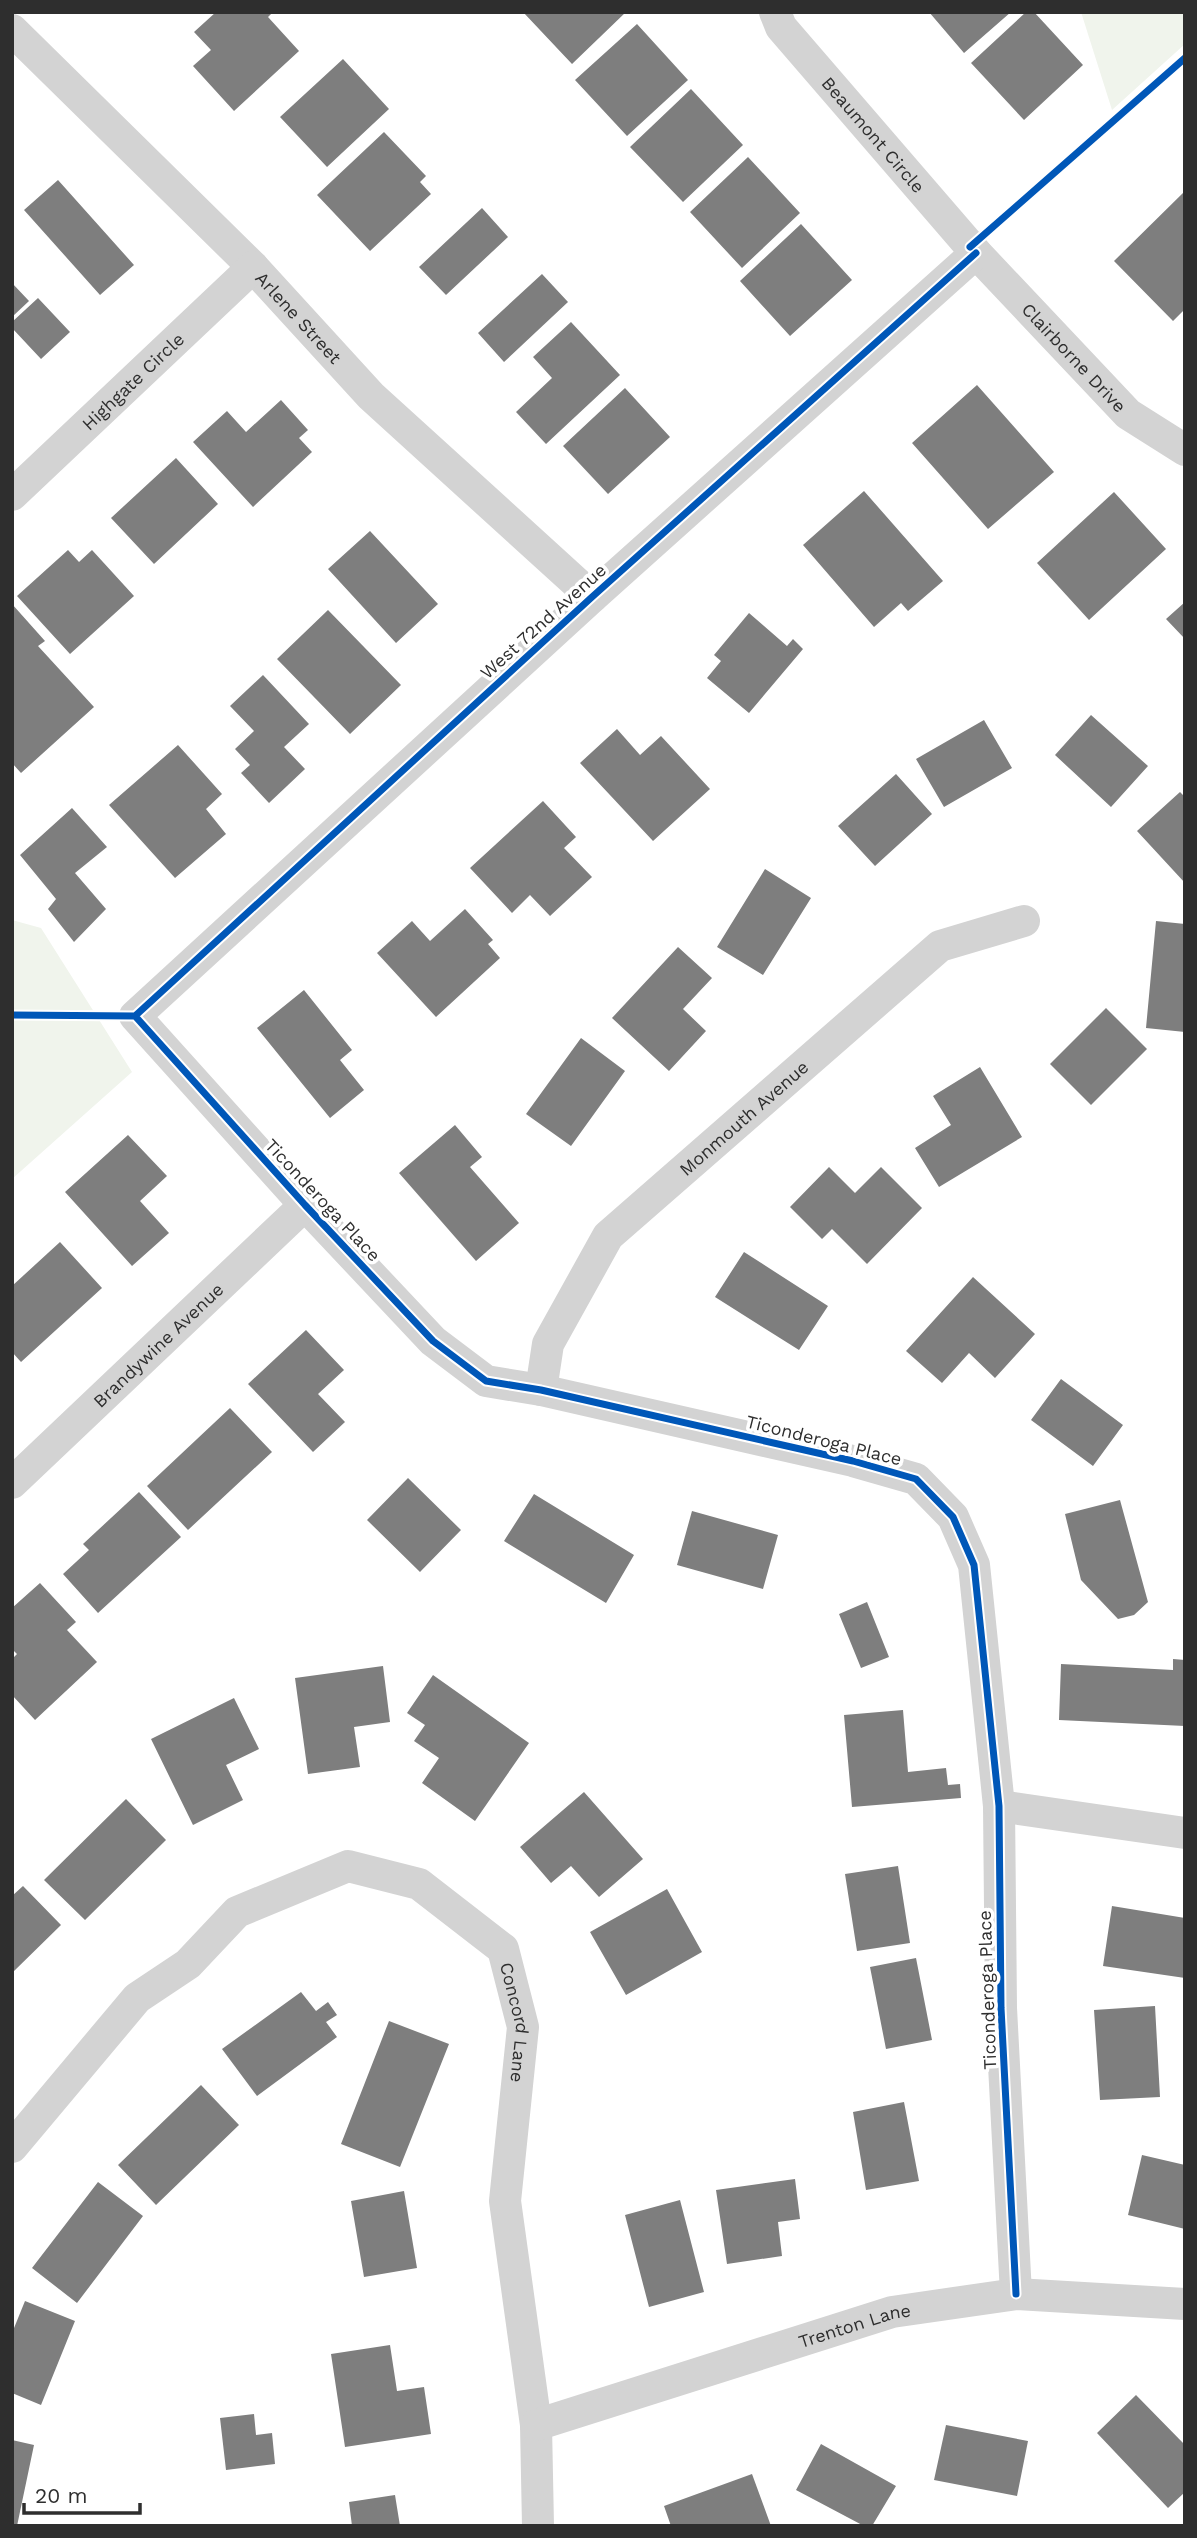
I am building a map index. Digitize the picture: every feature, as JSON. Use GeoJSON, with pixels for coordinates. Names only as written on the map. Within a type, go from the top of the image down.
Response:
{"type":"FeatureCollection","features":[{"type":"Feature","properties":{"kind":"street","name":"Beaumont Circle"},"geometry":{"type":"LineString","coordinates":[[775,12],[781,27],[976,253]]}},
{"type":"Feature","properties":{"kind":"street","name":"Arlene Street"},"geometry":{"type":"LineString","coordinates":[[12,30],[253,267],[371,396],[592,597]]}},
{"type":"Feature","properties":{"kind":"street","name":"Clairborne Drive"},"geometry":{"type":"LineString","coordinates":[[976,253],[1128,414],[1185,450]]}},
{"type":"Feature","properties":{"kind":"street","name":"West 72nd Avenue"},"geometry":{"type":"LineString","coordinates":[[135,1016],[592,597],[976,253]]}},
{"type":"Feature","properties":{"kind":"street","name":"Highgate Circle"},"geometry":{"type":"LineString","coordinates":[[12,495],[253,267]]}},
{"type":"Feature","properties":{"kind":"street","name":"Monmouth Avenue"},"geometry":{"type":"LineString","coordinates":[[541,1390],[548,1344],[608,1236],[940,946],[1024,921]]}},
{"type":"Feature","properties":{"kind":"street","name":"Ticonderoga Place"},"geometry":{"type":"LineString","coordinates":[[135,1016],[432,1341],[486,1381],[541,1390],[853,1461],[916,1479],[953,1517],[974,1565],[999,1806],[1001,2008],[1016,2294]]}},
{"type":"Feature","properties":{"kind":"street","name":"Brandywine Avenue"},"geometry":{"type":"LineString","coordinates":[[12,1483],[305,1205]]}},
{"type":"Feature","properties":{"kind":"street"},"geometry":{"type":"LineString","coordinates":[[999,1806],[1185,1833]]}},
{"type":"Feature","properties":{"kind":"street","name":"Concord Lane"},"geometry":{"type":"LineString","coordinates":[[12,2147],[137,1998],[188,1964],[237,1912],[348,1866],[419,1884],[503,1949],[523,2027],[505,2201],[536,2425],[538,2526]]}},
{"type":"Feature","properties":{"kind":"street","name":"Trenton Lane"},"geometry":{"type":"LineString","coordinates":[[536,2425],[892,2312],[1016,2294],[1185,2304]]}},
{"type":"Feature","properties":{"kind":"shaded area"},"geometry":{"type":"Polygon","coordinates":[[[1081,12],[1185,12],[1185,44],[1112,110],[1081,12]]]}},
{"type":"Feature","properties":{"kind":"shaded area"},"geometry":{"type":"Polygon","coordinates":[[[12,920],[41,928],[132,1072],[12,1179],[12,920]]]}},
{"type":"Feature","properties":{"kind":"building"},"geometry":{"type":"Polygon","coordinates":[[[216,12],[273,12],[268,17],[299,51],[234,111],[193,66],[211,50],[194,32],[216,12]]]}},
{"type":"Feature","properties":{"kind":"building"},"geometry":{"type":"Polygon","coordinates":[[[523,12],[626,12],[572,64],[523,12]]]}},
{"type":"Feature","properties":{"kind":"building"},"geometry":{"type":"Polygon","coordinates":[[[929,12],[1011,12],[964,53],[929,12]]]}},
{"type":"Feature","properties":{"kind":"building"},"geometry":{"type":"Polygon","coordinates":[[[1026,12],[1034,12],[1083,65],[1024,120],[971,63],[1026,12]]]}},
{"type":"Feature","properties":{"kind":"building"},"geometry":{"type":"Polygon","coordinates":[[[637,24],[688,80],[627,136],[575,80],[637,24]]]}},
{"type":"Feature","properties":{"kind":"building"},"geometry":{"type":"Polygon","coordinates":[[[343,59],[389,109],[327,167],[280,117],[343,59]]]}},
{"type":"Feature","properties":{"kind":"building"},"geometry":{"type":"Polygon","coordinates":[[[691,89],[743,145],[683,202],[630,147],[691,89]]]}},
{"type":"Feature","properties":{"kind":"building"},"geometry":{"type":"Polygon","coordinates":[[[384,132],[426,176],[420,182],[431,194],[370,251],[317,195],[384,132]]]}},
{"type":"Feature","properties":{"kind":"building"},"geometry":{"type":"Polygon","coordinates":[[[748,157],[800,213],[742,268],[690,212],[748,157]]]}},
{"type":"Feature","properties":{"kind":"building"},"geometry":{"type":"Polygon","coordinates":[[[58,180],[134,265],[100,295],[24,210],[58,180]]]}},
{"type":"Feature","properties":{"kind":"building"},"geometry":{"type":"Polygon","coordinates":[[[1185,191],[1185,309],[1173,321],[1114,261],[1185,191]]]}},
{"type":"Feature","properties":{"kind":"building"},"geometry":{"type":"Polygon","coordinates":[[[482,208],[508,237],[446,295],[419,267],[482,208]]]}},
{"type":"Feature","properties":{"kind":"building"},"geometry":{"type":"Polygon","coordinates":[[[801,224],[852,280],[790,336],[740,281],[801,224]]]}},
{"type":"Feature","properties":{"kind":"building"},"geometry":{"type":"Polygon","coordinates":[[[542,274],[568,302],[504,362],[478,333],[542,274]]]}},
{"type":"Feature","properties":{"kind":"building"},"geometry":{"type":"Polygon","coordinates":[[[12,283],[29,301],[12,317],[12,283]]]}},
{"type":"Feature","properties":{"kind":"building"},"geometry":{"type":"Polygon","coordinates":[[[38,298],[70,332],[41,359],[12,328],[12,322],[38,298]]]}},
{"type":"Feature","properties":{"kind":"building"},"geometry":{"type":"Polygon","coordinates":[[[571,322],[620,375],[546,444],[516,412],[552,378],[533,357],[571,322]]]}},
{"type":"Feature","properties":{"kind":"building"},"geometry":{"type":"Polygon","coordinates":[[[977,385],[1054,472],[988,529],[912,443],[977,385]]]}},
{"type":"Feature","properties":{"kind":"building"},"geometry":{"type":"Polygon","coordinates":[[[625,388],[670,437],[608,494],[563,446],[625,388]]]}},
{"type":"Feature","properties":{"kind":"building"},"geometry":{"type":"Polygon","coordinates":[[[281,400],[308,430],[299,438],[312,452],[253,507],[193,442],[227,411],[246,432],[281,400]]]}},
{"type":"Feature","properties":{"kind":"building"},"geometry":{"type":"Polygon","coordinates":[[[176,458],[218,504],[154,564],[111,518],[176,458]]]}},
{"type":"Feature","properties":{"kind":"building"},"geometry":{"type":"Polygon","coordinates":[[[864,491],[943,581],[908,611],[901,603],[874,627],[803,545],[864,491]]]}},
{"type":"Feature","properties":{"kind":"building"},"geometry":{"type":"Polygon","coordinates":[[[1114,492],[1166,549],[1089,620],[1037,563],[1114,492]]]}},
{"type":"Feature","properties":{"kind":"building"},"geometry":{"type":"Polygon","coordinates":[[[370,531],[438,604],[396,643],[328,569],[370,531]]]}},
{"type":"Feature","properties":{"kind":"building"},"geometry":{"type":"Polygon","coordinates":[[[68,550],[79,562],[92,550],[134,596],[70,654],[17,596],[68,550]]]}},
{"type":"Feature","properties":{"kind":"building"},"geometry":{"type":"Polygon","coordinates":[[[1185,602],[1185,639],[1166,619],[1185,602]]]}},
{"type":"Feature","properties":{"kind":"building"},"geometry":{"type":"Polygon","coordinates":[[[12,604],[45,641],[38,646],[94,707],[21,773],[12,763],[12,604]]]}},
{"type":"Feature","properties":{"kind":"building"},"geometry":{"type":"Polygon","coordinates":[[[328,610],[401,685],[350,734],[277,659],[328,610]]]}},
{"type":"Feature","properties":{"kind":"building"},"geometry":{"type":"Polygon","coordinates":[[[749,613],[787,646],[793,639],[803,649],[749,713],[707,678],[721,661],[714,655],[749,613]]]}},
{"type":"Feature","properties":{"kind":"building"},"geometry":{"type":"Polygon","coordinates":[[[263,675],[309,724],[284,747],[305,769],[269,803],[241,773],[250,765],[235,749],[254,731],[230,706],[263,675]]]}},
{"type":"Feature","properties":{"kind":"building"},"geometry":{"type":"Polygon","coordinates":[[[1091,715],[1148,766],[1111,807],[1055,755],[1091,715]]]}},
{"type":"Feature","properties":{"kind":"building"},"geometry":{"type":"Polygon","coordinates":[[[984,720],[1012,768],[944,807],[916,759],[984,720]]]}},
{"type":"Feature","properties":{"kind":"building"},"geometry":{"type":"Polygon","coordinates":[[[617,729],[640,755],[661,736],[710,789],[653,841],[580,763],[617,729]]]}},
{"type":"Feature","properties":{"kind":"building"},"geometry":{"type":"Polygon","coordinates":[[[178,745],[222,794],[206,809],[226,834],[175,878],[109,805],[178,745]]]}},
{"type":"Feature","properties":{"kind":"building"},"geometry":{"type":"Polygon","coordinates":[[[896,774],[932,814],[875,866],[838,826],[896,774]]]}},
{"type":"Feature","properties":{"kind":"building"},"geometry":{"type":"Polygon","coordinates":[[[1180,792],[1185,797],[1185,883],[1137,831],[1180,792]]]}},
{"type":"Feature","properties":{"kind":"building"},"geometry":{"type":"Polygon","coordinates":[[[543,801],[576,837],[564,848],[592,877],[550,916],[530,895],[512,913],[470,868],[543,801]]]}},
{"type":"Feature","properties":{"kind":"building"},"geometry":{"type":"Polygon","coordinates":[[[72,808],[107,847],[75,873],[106,909],[74,942],[48,909],[56,899],[20,855],[72,808]]]}},
{"type":"Feature","properties":{"kind":"building"},"geometry":{"type":"Polygon","coordinates":[[[765,869],[811,898],[763,975],[717,947],[765,869]]]}},
{"type":"Feature","properties":{"kind":"building"},"geometry":{"type":"Polygon","coordinates":[[[465,909],[493,940],[488,944],[500,958],[436,1017],[377,953],[412,921],[430,941],[465,909]]]}},
{"type":"Feature","properties":{"kind":"building"},"geometry":{"type":"Polygon","coordinates":[[[1156,921],[1185,924],[1185,1032],[1146,1028],[1156,921]]]}},
{"type":"Feature","properties":{"kind":"building"},"geometry":{"type":"Polygon","coordinates":[[[678,947],[712,978],[683,1009],[706,1031],[669,1071],[612,1018],[678,947]]]}},
{"type":"Feature","properties":{"kind":"building"},"geometry":{"type":"Polygon","coordinates":[[[304,990],[352,1050],[340,1060],[364,1090],[330,1118],[257,1028],[304,990]]]}},
{"type":"Feature","properties":{"kind":"building"},"geometry":{"type":"Polygon","coordinates":[[[1106,1008],[1147,1049],[1091,1105],[1050,1064],[1106,1008]]]}},
{"type":"Feature","properties":{"kind":"building"},"geometry":{"type":"Polygon","coordinates":[[[581,1038],[625,1071],[571,1146],[526,1114],[581,1038]]]}},
{"type":"Feature","properties":{"kind":"building"},"geometry":{"type":"Polygon","coordinates":[[[980,1067],[1022,1137],[939,1187],[915,1148],[951,1125],[933,1096],[980,1067]]]}},
{"type":"Feature","properties":{"kind":"building"},"geometry":{"type":"Polygon","coordinates":[[[455,1125],[482,1157],[470,1167],[519,1223],[476,1261],[399,1173],[455,1125]]]}},
{"type":"Feature","properties":{"kind":"building"},"geometry":{"type":"Polygon","coordinates":[[[128,1135],[167,1176],[140,1201],[169,1233],[132,1266],[65,1192],[128,1135]]]}},
{"type":"Feature","properties":{"kind":"building"},"geometry":{"type":"Polygon","coordinates":[[[829,1167],[855,1193],[881,1167],[922,1208],[867,1264],[832,1229],[822,1239],[790,1207],[829,1167]]]}},
{"type":"Feature","properties":{"kind":"building"},"geometry":{"type":"Polygon","coordinates":[[[60,1242],[102,1288],[21,1362],[12,1352],[12,1286],[60,1242]]]}},
{"type":"Feature","properties":{"kind":"building"},"geometry":{"type":"Polygon","coordinates":[[[744,1252],[828,1306],[799,1350],[715,1297],[744,1252]]]}},
{"type":"Feature","properties":{"kind":"building"},"geometry":{"type":"Polygon","coordinates":[[[973,1277],[1035,1334],[995,1378],[969,1353],[942,1383],[906,1351],[973,1277]]]}},
{"type":"Feature","properties":{"kind":"building"},"geometry":{"type":"Polygon","coordinates":[[[306,1330],[344,1370],[318,1394],[345,1422],[313,1452],[248,1384],[306,1330]]]}},
{"type":"Feature","properties":{"kind":"building"},"geometry":{"type":"Polygon","coordinates":[[[1061,1379],[1123,1425],[1093,1466],[1031,1420],[1061,1379]]]}},
{"type":"Feature","properties":{"kind":"building"},"geometry":{"type":"Polygon","coordinates":[[[230,1408],[272,1452],[188,1530],[147,1486],[230,1408]]]}},
{"type":"Feature","properties":{"kind":"building"},"geometry":{"type":"Polygon","coordinates":[[[408,1478],[461,1530],[420,1572],[367,1520],[408,1478]]]}},
{"type":"Feature","properties":{"kind":"building"},"geometry":{"type":"Polygon","coordinates":[[[139,1492],[181,1537],[98,1613],[63,1574],[89,1550],[83,1544],[139,1492]]]}},
{"type":"Feature","properties":{"kind":"building"},"geometry":{"type":"Polygon","coordinates":[[[534,1494],[634,1555],[606,1603],[504,1541],[534,1494]]]}},
{"type":"Feature","properties":{"kind":"building"},"geometry":{"type":"Polygon","coordinates":[[[1120,1500],[1148,1602],[1134,1615],[1118,1619],[1081,1580],[1065,1514],[1120,1500]]]}},
{"type":"Feature","properties":{"kind":"building"},"geometry":{"type":"Polygon","coordinates":[[[692,1511],[778,1535],[763,1589],[677,1565],[692,1511]]]}},
{"type":"Feature","properties":{"kind":"building"},"geometry":{"type":"Polygon","coordinates":[[[40,1583],[76,1622],[67,1630],[97,1662],[35,1720],[12,1695],[12,1659],[17,1654],[12,1649],[12,1608],[40,1583]]]}},
{"type":"Feature","properties":{"kind":"building"},"geometry":{"type":"Polygon","coordinates":[[[867,1602],[889,1657],[861,1668],[839,1614],[867,1602]]]}},
{"type":"Feature","properties":{"kind":"building"},"geometry":{"type":"Polygon","coordinates":[[[1173,1659],[1185,1660],[1185,1726],[1059,1720],[1061,1664],[1173,1670],[1173,1659]]]}},
{"type":"Feature","properties":{"kind":"building"},"geometry":{"type":"Polygon","coordinates":[[[383,1666],[390,1722],[354,1727],[360,1767],[308,1774],[295,1678],[383,1666]]]}},
{"type":"Feature","properties":{"kind":"building"},"geometry":{"type":"Polygon","coordinates":[[[433,1675],[529,1743],[475,1821],[422,1783],[439,1758],[414,1741],[425,1725],[407,1713],[433,1675]]]}},
{"type":"Feature","properties":{"kind":"building"},"geometry":{"type":"Polygon","coordinates":[[[234,1698],[259,1749],[226,1765],[243,1800],[193,1825],[151,1739],[234,1698]]]}},
{"type":"Feature","properties":{"kind":"building"},"geometry":{"type":"Polygon","coordinates":[[[903,1710],[908,1772],[946,1768],[948,1785],[960,1784],[961,1798],[852,1807],[844,1715],[903,1710]]]}},
{"type":"Feature","properties":{"kind":"building"},"geometry":{"type":"Polygon","coordinates":[[[584,1792],[643,1859],[599,1897],[571,1866],[551,1883],[520,1847],[584,1792]]]}},
{"type":"Feature","properties":{"kind":"building"},"geometry":{"type":"Polygon","coordinates":[[[126,1799],[166,1840],[85,1920],[44,1880],[126,1799]]]}},
{"type":"Feature","properties":{"kind":"building"},"geometry":{"type":"Polygon","coordinates":[[[898,1866],[910,1943],[857,1951],[845,1874],[898,1866]]]}},
{"type":"Feature","properties":{"kind":"building"},"geometry":{"type":"Polygon","coordinates":[[[23,1886],[61,1925],[12,1973],[12,1896],[23,1886]]]}},
{"type":"Feature","properties":{"kind":"building"},"geometry":{"type":"Polygon","coordinates":[[[667,1889],[702,1952],[626,1995],[590,1932],[667,1889]]]}},
{"type":"Feature","properties":{"kind":"building"},"geometry":{"type":"Polygon","coordinates":[[[1112,1906],[1185,1918],[1185,1978],[1103,1966],[1112,1906]]]}},
{"type":"Feature","properties":{"kind":"building"},"geometry":{"type":"Polygon","coordinates":[[[916,1958],[932,2040],[886,2049],[870,1967],[916,1958]]]}},
{"type":"Feature","properties":{"kind":"building"},"geometry":{"type":"Polygon","coordinates":[[[301,1992],[316,2011],[328,2002],[337,2015],[326,2022],[337,2037],[257,2096],[222,2049],[301,1992]]]}},
{"type":"Feature","properties":{"kind":"building"},"geometry":{"type":"Polygon","coordinates":[[[1155,2006],[1160,2097],[1100,2100],[1094,2010],[1155,2006]]]}},
{"type":"Feature","properties":{"kind":"building"},"geometry":{"type":"Polygon","coordinates":[[[389,2021],[449,2044],[400,2167],[341,2144],[389,2021]]]}},
{"type":"Feature","properties":{"kind":"building"},"geometry":{"type":"Polygon","coordinates":[[[201,2085],[239,2125],[156,2205],[118,2165],[201,2085]]]}},
{"type":"Feature","properties":{"kind":"building"},"geometry":{"type":"Polygon","coordinates":[[[904,2102],[919,2181],[866,2190],[853,2112],[904,2102]]]}},
{"type":"Feature","properties":{"kind":"building"},"geometry":{"type":"Polygon","coordinates":[[[1142,2155],[1185,2165],[1185,2229],[1128,2215],[1142,2155]]]}},
{"type":"Feature","properties":{"kind":"building"},"geometry":{"type":"Polygon","coordinates":[[[795,2179],[800,2219],[778,2222],[782,2256],[727,2264],[716,2190],[795,2179]]]}},
{"type":"Feature","properties":{"kind":"building"},"geometry":{"type":"Polygon","coordinates":[[[98,2182],[143,2216],[77,2303],[32,2268],[98,2182]]]}},
{"type":"Feature","properties":{"kind":"building"},"geometry":{"type":"Polygon","coordinates":[[[404,2191],[417,2268],[364,2277],[351,2201],[404,2191]]]}},
{"type":"Feature","properties":{"kind":"building"},"geometry":{"type":"Polygon","coordinates":[[[680,2200],[704,2292],[649,2307],[625,2215],[680,2200]]]}},
{"type":"Feature","properties":{"kind":"building"},"geometry":{"type":"Polygon","coordinates":[[[25,2301],[75,2321],[41,2405],[12,2393],[12,2333],[25,2301]]]}},
{"type":"Feature","properties":{"kind":"building"},"geometry":{"type":"Polygon","coordinates":[[[390,2345],[397,2391],[424,2387],[431,2434],[345,2447],[331,2354],[390,2345]]]}},
{"type":"Feature","properties":{"kind":"building"},"geometry":{"type":"Polygon","coordinates":[[[1136,2395],[1185,2445],[1185,2492],[1168,2508],[1097,2433],[1136,2395]]]}},
{"type":"Feature","properties":{"kind":"building"},"geometry":{"type":"Polygon","coordinates":[[[254,2414],[256,2435],[272,2433],[275,2464],[226,2470],[220,2418],[254,2414]]]}},
{"type":"Feature","properties":{"kind":"building"},"geometry":{"type":"Polygon","coordinates":[[[946,2425],[1028,2441],[1017,2496],[934,2480],[946,2425]]]}},
{"type":"Feature","properties":{"kind":"building"},"geometry":{"type":"Polygon","coordinates":[[[12,2440],[34,2445],[17,2526],[12,2526],[12,2440]]]}},
{"type":"Feature","properties":{"kind":"building"},"geometry":{"type":"Polygon","coordinates":[[[821,2444],[896,2486],[872,2526],[864,2526],[796,2490],[821,2444]]]}},
{"type":"Feature","properties":{"kind":"building"},"geometry":{"type":"Polygon","coordinates":[[[752,2474],[771,2526],[671,2526],[664,2506],[752,2474]]]}},
{"type":"Feature","properties":{"kind":"building"},"geometry":{"type":"Polygon","coordinates":[[[395,2495],[400,2526],[352,2526],[349,2502],[395,2495]]]}},
{"type":"Feature","properties":{"kind":"cycle path"},"geometry":{"type":"LineString","coordinates":[[970,247],[1185,58]]}},
{"type":"Feature","properties":{"kind":"cycle path"},"geometry":{"type":"LineString","coordinates":[[135,1016],[592,597],[976,253]]}},
{"type":"Feature","properties":{"kind":"cycle path"},"geometry":{"type":"LineString","coordinates":[[12,1015],[135,1016]]}},
{"type":"Feature","properties":{"kind":"cycle path"},"geometry":{"type":"LineString","coordinates":[[135,1016],[305,1205],[433,1341],[486,1381],[541,1390],[853,1461],[916,1479],[953,1517],[974,1565],[999,1806],[1001,2008],[1016,2294]]}}]}
